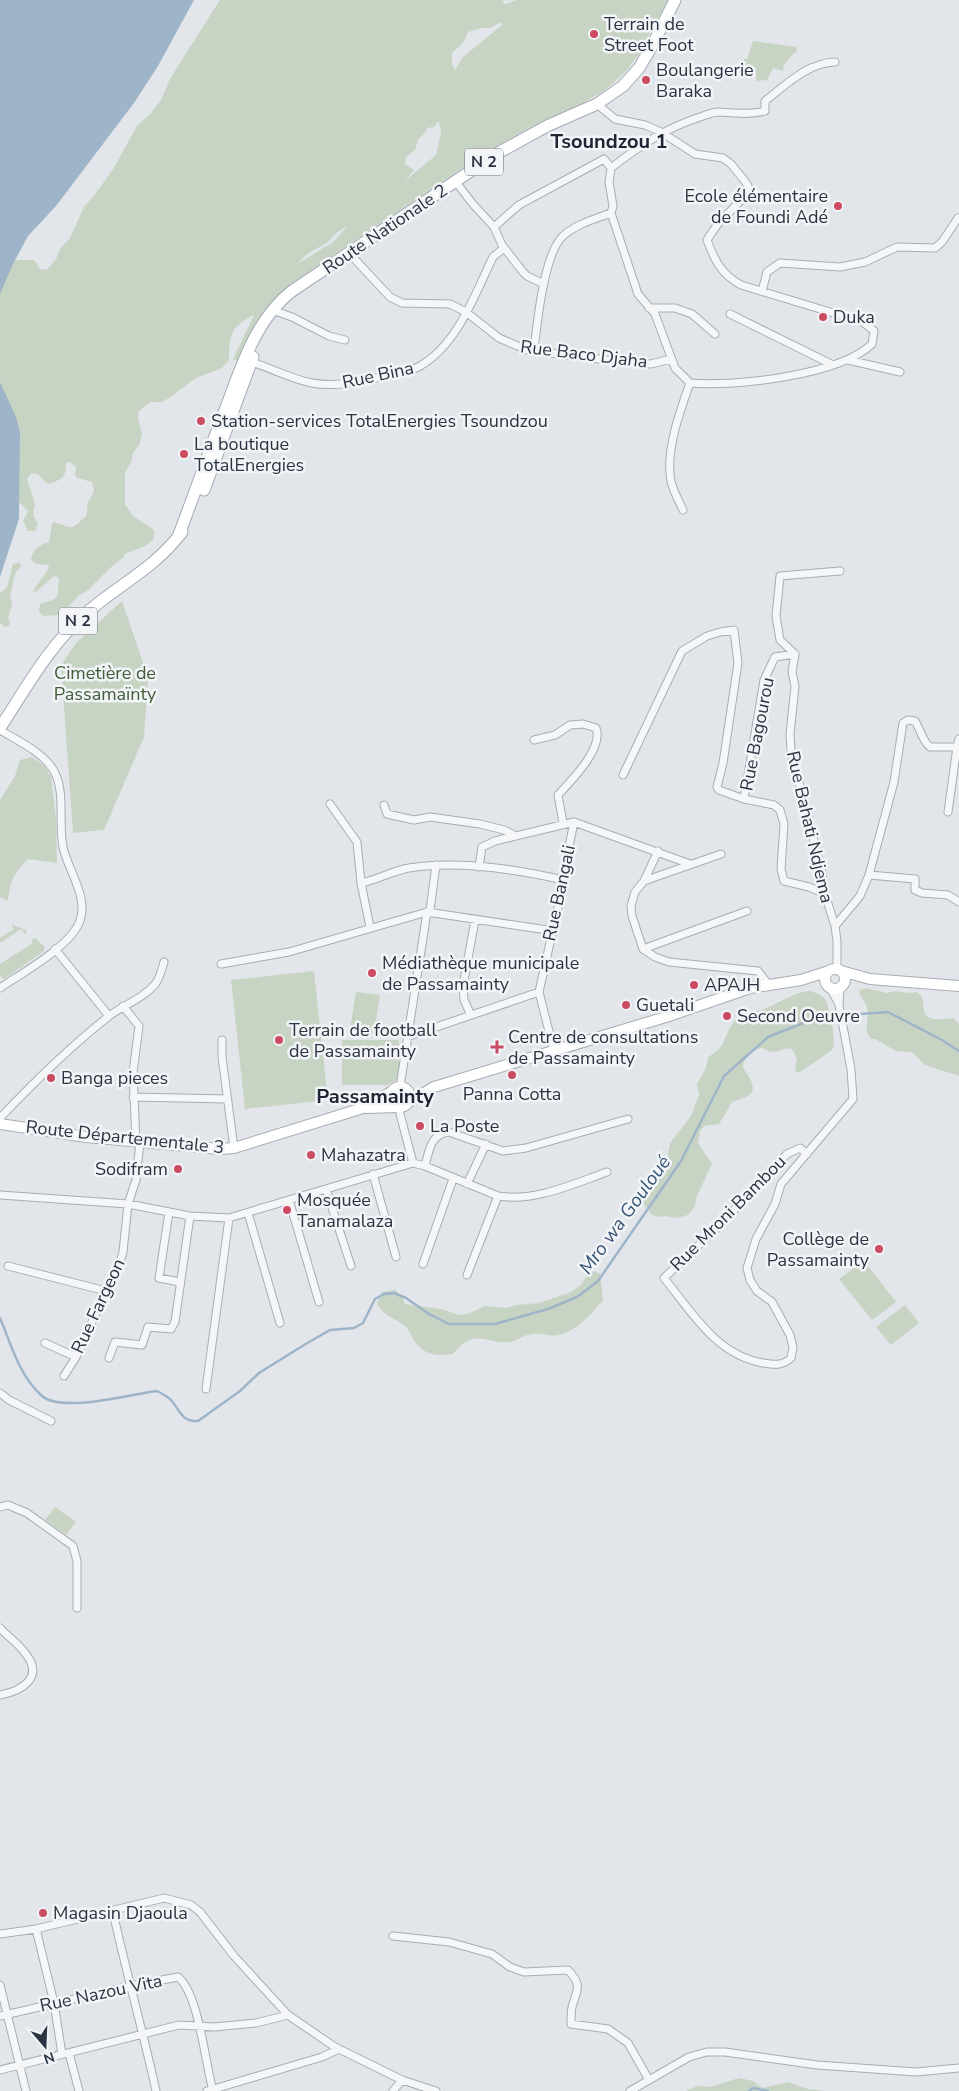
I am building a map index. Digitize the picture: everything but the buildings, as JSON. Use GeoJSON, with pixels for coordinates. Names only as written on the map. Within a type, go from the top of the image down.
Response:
{"type":"FeatureCollection","features":[{"type":"Feature","properties":{"kind":"main road","name":"Route Nationale 2"},"geometry":{"type":"LineString","coordinates":[[178,537],[228,400],[253,342],[262,324],[272,311],[292,291],[524,138],[597,104],[617,91],[631,78],[652,46],[675,0]]}},
{"type":"Feature","properties":{"kind":"main road","name":"Route Nationale 2"},"geometry":{"type":"LineString","coordinates":[[0,729],[60,639],[101,601],[154,564],[188,524],[205,488],[251,362],[272,311]]}},
{"type":"Feature","properties":{"kind":"main road","name":"N 2"},"geometry":{"type":"LineString","coordinates":[[224,434],[228,400]]}},
{"type":"Feature","properties":{"kind":"main road","name":"Route Départementale 3"},"geometry":{"type":"LineString","coordinates":[[0,1124],[86,1137],[207,1149],[234,1148],[363,1108],[399,1090],[434,1087],[768,984],[801,980],[836,971],[870,979],[959,986]]}},
{"type":"Feature","properties":{"kind":"main road"},"geometry":{"type":"LineString","coordinates":[[836,971],[845,980],[835,987],[825,979],[836,971]]}},
{"type":"Feature","properties":{"kind":"main road","name":"Route Départementale 3"},"geometry":{"type":"LineString","coordinates":[[801,980],[835,987],[870,979]]}},
{"type":"Feature","properties":{"kind":"main road","name":"Route Départementale 3"},"geometry":{"type":"LineString","coordinates":[[363,1108],[402,1105],[434,1087]]}},
{"type":"Feature","properties":{"kind":"main road"},"geometry":{"type":"LineString","coordinates":[[399,1090],[410,1095],[402,1105],[390,1099],[399,1090]]}},
{"type":"Feature","properties":{"kind":"street"},"geometry":{"type":"LineString","coordinates":[[690,384],[671,359],[658,319],[638,294],[611,213],[613,206],[609,182],[611,168],[661,132],[687,120],[709,114],[764,111],[765,101],[792,80],[814,66],[834,62]]}},
{"type":"Feature","properties":{"kind":"street"},"geometry":{"type":"LineString","coordinates":[[597,104],[615,119],[645,125],[661,132],[696,154],[723,158],[731,164],[748,186],[749,192],[717,225],[707,240],[717,265],[729,278],[742,285],[864,322],[874,331],[872,344],[866,350],[848,360],[798,374],[771,379],[690,384]]}},
{"type":"Feature","properties":{"kind":"street"},"geometry":{"type":"LineString","coordinates":[[494,227],[519,205],[604,159],[611,168]]}},
{"type":"Feature","properties":{"kind":"street"},"geometry":{"type":"LineString","coordinates":[[456,182],[494,227],[504,248],[527,276],[544,284]]}},
{"type":"Feature","properties":{"kind":"street"},"geometry":{"type":"LineString","coordinates":[[534,350],[539,301],[556,246],[562,237],[575,227],[611,213]]}},
{"type":"Feature","properties":{"kind":"street"},"geometry":{"type":"LineString","coordinates":[[762,290],[767,272],[780,263],[840,267],[865,262],[897,247],[935,248],[942,242],[958,218]]}},
{"type":"Feature","properties":{"kind":"street","name":"Rue Bina"},"geometry":{"type":"LineString","coordinates":[[251,362],[270,368],[282,375],[313,383],[338,384],[370,380],[418,367],[441,350],[466,312],[493,257],[504,248]]}},
{"type":"Feature","properties":{"kind":"street","name":"Rue Baco Djaha"},"geometry":{"type":"LineString","coordinates":[[349,253],[390,297],[402,303],[450,304],[466,312],[510,344],[534,350],[630,363],[651,364],[671,359]]}},
{"type":"Feature","properties":{"kind":"street"},"geometry":{"type":"LineString","coordinates":[[650,308],[675,308],[692,314],[715,334]]}},
{"type":"Feature","properties":{"kind":"street"},"geometry":{"type":"LineString","coordinates":[[272,311],[280,315],[292,317],[329,336],[345,340]]}},
{"type":"Feature","properties":{"kind":"street"},"geometry":{"type":"LineString","coordinates":[[730,314],[831,364]]}},
{"type":"Feature","properties":{"kind":"street"},"geometry":{"type":"LineString","coordinates":[[848,360],[900,372]]}},
{"type":"Feature","properties":{"kind":"street"},"geometry":{"type":"LineString","coordinates":[[683,510],[671,482],[669,465],[671,446],[690,384]]}},
{"type":"Feature","properties":{"kind":"street"},"geometry":{"type":"LineString","coordinates":[[795,654],[780,640],[776,616],[780,576],[840,571]]}},
{"type":"Feature","properties":{"kind":"street"},"geometry":{"type":"LineString","coordinates":[[623,775],[682,651],[706,636],[734,630],[738,663],[723,763],[717,787],[718,790],[744,799]]}},
{"type":"Feature","properties":{"kind":"street","name":"Rue Bagourou"},"geometry":{"type":"LineString","coordinates":[[795,654],[775,657],[764,680],[744,799],[774,805],[780,810],[784,824],[781,870],[784,882],[809,887],[825,894]]}},
{"type":"Feature","properties":{"kind":"street","name":"Rue Bahati Ndjema"},"geometry":{"type":"LineString","coordinates":[[795,654],[792,672],[795,686],[790,751],[821,868],[825,894],[835,926],[837,941],[836,971]]}},
{"type":"Feature","properties":{"kind":"street"},"geometry":{"type":"LineString","coordinates":[[835,926],[860,896],[870,875],[876,844],[887,812],[894,782],[903,723],[908,720],[915,721],[927,745],[930,747],[957,747]]}},
{"type":"Feature","properties":{"kind":"street"},"geometry":{"type":"LineString","coordinates":[[534,740],[554,735],[570,725],[583,724],[594,726],[598,732],[587,761],[558,795],[563,823]]}},
{"type":"Feature","properties":{"kind":"street"},"geometry":{"type":"LineString","coordinates":[[0,729],[40,756],[55,772],[58,783],[60,835],[66,858],[82,900],[81,917],[76,930],[43,960],[0,988]]}},
{"type":"Feature","properties":{"kind":"street"},"geometry":{"type":"LineString","coordinates":[[948,812],[959,738]]}},
{"type":"Feature","properties":{"kind":"street"},"geometry":{"type":"LineString","coordinates":[[330,804],[357,842],[361,883],[370,927]]}},
{"type":"Feature","properties":{"kind":"street"},"geometry":{"type":"LineString","coordinates":[[384,805],[386,814],[414,820],[430,817],[480,824],[504,830],[516,836]]}},
{"type":"Feature","properties":{"kind":"street"},"geometry":{"type":"LineString","coordinates":[[479,867],[482,847],[563,823],[574,822],[690,864]]}},
{"type":"Feature","properties":{"kind":"street","name":"Rue Bangali"},"geometry":{"type":"LineString","coordinates":[[554,1051],[539,992],[549,942],[554,932],[574,822]]}},
{"type":"Feature","properties":{"kind":"street"},"geometry":{"type":"LineString","coordinates":[[658,851],[644,881],[635,892],[630,906],[644,949],[656,957],[669,962],[758,971],[768,984]]}},
{"type":"Feature","properties":{"kind":"street"},"geometry":{"type":"LineString","coordinates":[[644,881],[720,854]]}},
{"type":"Feature","properties":{"kind":"street"},"geometry":{"type":"LineString","coordinates":[[361,883],[406,869],[436,865],[524,871],[564,880]]}},
{"type":"Feature","properties":{"kind":"street"},"geometry":{"type":"LineString","coordinates":[[399,1090],[436,865]]}},
{"type":"Feature","properties":{"kind":"street"},"geometry":{"type":"LineString","coordinates":[[870,875],[915,879],[915,890],[922,893],[948,895],[959,902]]}},
{"type":"Feature","properties":{"kind":"street"},"geometry":{"type":"LineString","coordinates":[[644,949],[747,911]]}},
{"type":"Feature","properties":{"kind":"street"},"geometry":{"type":"LineString","coordinates":[[221,964],[289,952],[370,927],[428,912],[554,932]]}},
{"type":"Feature","properties":{"kind":"street"},"geometry":{"type":"LineString","coordinates":[[472,1015],[464,1000],[463,986],[475,920]]}},
{"type":"Feature","properties":{"kind":"street"},"geometry":{"type":"LineString","coordinates":[[55,949],[109,1016]]}},
{"type":"Feature","properties":{"kind":"street"},"geometry":{"type":"LineString","coordinates":[[0,1118],[56,1060],[109,1016],[140,997],[155,984],[164,962]]}},
{"type":"Feature","properties":{"kind":"street"},"geometry":{"type":"LineString","coordinates":[[806,1154],[853,1099],[851,1069],[835,987]]}},
{"type":"Feature","properties":{"kind":"street"},"geometry":{"type":"LineString","coordinates":[[407,1037],[539,992]]}},
{"type":"Feature","properties":{"kind":"street","name":"Rue Fargeon"},"geometry":{"type":"LineString","coordinates":[[64,1376],[76,1357],[106,1291],[117,1272],[123,1252],[128,1204],[136,1180],[138,1142],[133,1097],[134,1055],[139,1026],[123,1006]]}},
{"type":"Feature","properties":{"kind":"street"},"geometry":{"type":"LineString","coordinates":[[222,1040],[222,1057],[234,1148]]}},
{"type":"Feature","properties":{"kind":"street"},"geometry":{"type":"LineString","coordinates":[[133,1097],[227,1099]]}},
{"type":"Feature","properties":{"kind":"street"},"geometry":{"type":"LineString","coordinates":[[402,1105],[400,1114],[413,1163]]}},
{"type":"Feature","properties":{"kind":"street"},"geometry":{"type":"LineString","coordinates":[[425,1166],[432,1142],[441,1133],[449,1132],[502,1151],[526,1148],[628,1119]]}},
{"type":"Feature","properties":{"kind":"street"},"geometry":{"type":"LineString","coordinates":[[467,1184],[486,1144]]}},
{"type":"Feature","properties":{"kind":"street","name":"Rue Mroni Bambou"},"geometry":{"type":"LineString","coordinates":[[800,1148],[806,1154],[781,1184],[775,1204],[756,1239],[747,1268],[750,1280],[757,1291],[772,1302],[790,1334],[793,1347],[791,1358],[783,1365],[748,1361],[726,1349],[702,1324],[664,1278],[719,1226],[786,1154],[800,1148]]}},
{"type":"Feature","properties":{"kind":"street"},"geometry":{"type":"LineString","coordinates":[[0,1195],[128,1204],[190,1216],[229,1218],[413,1163],[425,1166],[498,1196],[520,1198],[537,1196],[607,1172]]}},
{"type":"Feature","properties":{"kind":"street"},"geometry":{"type":"LineString","coordinates":[[373,1174],[396,1257]]}},
{"type":"Feature","properties":{"kind":"street"},"geometry":{"type":"LineString","coordinates":[[423,1264],[453,1179]]}},
{"type":"Feature","properties":{"kind":"street"},"geometry":{"type":"LineString","coordinates":[[326,1189],[351,1266]]}},
{"type":"Feature","properties":{"kind":"street"},"geometry":{"type":"LineString","coordinates":[[468,1275],[498,1196]]}},
{"type":"Feature","properties":{"kind":"street"},"geometry":{"type":"LineString","coordinates":[[289,1200],[319,1302]]}},
{"type":"Feature","properties":{"kind":"street"},"geometry":{"type":"LineString","coordinates":[[169,1212],[159,1278],[180,1282]]}},
{"type":"Feature","properties":{"kind":"street"},"geometry":{"type":"LineString","coordinates":[[248,1213],[280,1323]]}},
{"type":"Feature","properties":{"kind":"street"},"geometry":{"type":"LineString","coordinates":[[109,1358],[116,1342],[142,1345],[148,1327],[170,1329],[175,1322],[190,1216]]}},
{"type":"Feature","properties":{"kind":"street"},"geometry":{"type":"LineString","coordinates":[[206,1389],[229,1218]]}},
{"type":"Feature","properties":{"kind":"street"},"geometry":{"type":"LineString","coordinates":[[8,1266],[106,1291]]}},
{"type":"Feature","properties":{"kind":"street"},"geometry":{"type":"LineString","coordinates":[[45,1343],[76,1357]]}},
{"type":"Feature","properties":{"kind":"street"},"geometry":{"type":"LineString","coordinates":[[0,1392],[9,1400],[51,1421]]}},
{"type":"Feature","properties":{"kind":"street"},"geometry":{"type":"LineString","coordinates":[[0,1507],[8,1505],[27,1513],[74,1546],[77,1561],[76,1608]]}},
{"type":"Feature","properties":{"kind":"street"},"geometry":{"type":"LineString","coordinates":[[0,1628],[27,1654],[32,1668],[30,1679],[25,1686],[0,1695]]}},
{"type":"Feature","properties":{"kind":"street"},"geometry":{"type":"LineString","coordinates":[[0,1934],[36,1929],[164,1898],[191,1905],[200,1912],[234,1956],[288,2015],[339,2049],[402,2080],[436,2091]]}},
{"type":"Feature","properties":{"kind":"street"},"geometry":{"type":"LineString","coordinates":[[112,1912],[144,2034],[156,2091]]}},
{"type":"Feature","properties":{"kind":"street"},"geometry":{"type":"LineString","coordinates":[[36,1929],[65,2053],[79,2091]]}},
{"type":"Feature","properties":{"kind":"street"},"geometry":{"type":"LineString","coordinates":[[394,1936],[449,1942],[492,1954],[510,1967],[524,1972],[568,1970],[576,1978],[578,1991],[572,2008],[570,2024],[608,2029],[628,2044],[649,2080]]}},
{"type":"Feature","properties":{"kind":"street","name":"Rue Nazou Vita"},"geometry":{"type":"LineString","coordinates":[[3,2015],[178,1977],[188,1989],[199,2026]]}},
{"type":"Feature","properties":{"kind":"street"},"geometry":{"type":"LineString","coordinates":[[0,1985],[3,2015],[26,2091]]}},
{"type":"Feature","properties":{"kind":"street"},"geometry":{"type":"LineString","coordinates":[[0,2070],[179,2025],[214,2027],[256,2023],[288,2015]]}},
{"type":"Feature","properties":{"kind":"street"},"geometry":{"type":"LineString","coordinates":[[199,2026],[211,2090],[322,2057],[339,2049]]}},
{"type":"Feature","properties":{"kind":"street"},"geometry":{"type":"LineString","coordinates":[[630,2091],[689,2057],[707,2052],[725,2052],[817,2065],[916,2072],[959,2068]]}},
{"type":"Feature","properties":{"kind":"street"},"geometry":{"type":"LineString","coordinates":[[393,2091],[402,2080]]}},
{"type":"Feature","properties":{"kind":"green space"},"geometry":{"type":"Polygon","coordinates":[[[220,0],[504,0],[502,2],[506,4],[517,0],[668,0],[637,57],[626,71],[604,91],[575,107],[532,126],[482,155],[295,281],[275,299],[240,362],[233,359],[254,315],[235,328],[231,338],[229,360],[222,368],[196,378],[169,398],[162,402],[150,402],[139,411],[138,419],[142,433],[140,444],[133,453],[132,460],[125,473],[125,504],[133,516],[154,530],[153,540],[145,546],[125,554],[88,590],[78,596],[64,612],[57,615],[43,616],[39,611],[40,604],[57,596],[59,579],[54,576],[36,592],[33,591],[49,568],[48,565],[38,564],[31,560],[33,553],[37,548],[49,542],[54,522],[73,527],[86,516],[87,505],[94,489],[92,482],[77,478],[75,475],[76,467],[70,462],[66,463],[63,477],[54,482],[49,484],[38,474],[31,473],[27,479],[35,504],[33,515],[38,524],[35,531],[28,531],[23,521],[28,511],[20,503],[16,503],[0,515],[0,240],[15,260],[34,260],[40,269],[47,270],[56,259],[60,249],[70,238],[84,207],[113,169],[137,126],[161,100],[171,77],[220,0]],[[499,23],[490,28],[468,32],[463,43],[452,53],[452,64],[455,70],[463,57],[503,24],[499,23]],[[439,121],[434,127],[427,128],[426,132],[418,140],[415,150],[406,157],[405,164],[414,170],[405,181],[436,155],[441,133],[439,121]],[[347,227],[325,244],[307,254],[299,263],[333,242],[347,227]]]}},
{"type":"Feature","properties":{"kind":"green space"},"geometry":{"type":"Polygon","coordinates":[[[753,41],[797,47],[796,52],[789,58],[783,71],[773,68],[767,80],[756,81],[756,68],[743,67],[744,59],[747,59],[753,41]]]}},
{"type":"Feature","properties":{"kind":"green space"},"geometry":{"type":"Polygon","coordinates":[[[20,563],[21,567],[15,576],[10,595],[12,606],[8,617],[10,623],[9,626],[5,627],[0,623],[0,593],[7,587],[13,564],[20,563]]]}},
{"type":"Feature","properties":{"kind":"green space","name":"Cimetière de Passamaïnty"},"geometry":{"type":"Polygon","coordinates":[[[122,601],[148,677],[144,737],[104,830],[73,833],[61,665],[76,643],[122,601]]]}},
{"type":"Feature","properties":{"kind":"green space"},"geometry":{"type":"Polygon","coordinates":[[[32,757],[45,767],[51,777],[56,819],[57,863],[28,859],[19,868],[14,878],[8,901],[0,897],[0,800],[15,776],[20,760],[32,757]]]}},
{"type":"Feature","properties":{"kind":"green space"},"geometry":{"type":"Polygon","coordinates":[[[11,924],[26,930],[27,932],[25,934],[21,929],[0,943],[0,938],[14,929],[11,924]]]}},
{"type":"Feature","properties":{"kind":"green space"},"geometry":{"type":"Polygon","coordinates":[[[35,938],[44,946],[44,951],[4,979],[0,975],[0,964],[33,943],[31,940],[35,938]]]}},
{"type":"Feature","properties":{"kind":"green space","name":"Terrain de football de Passamainty"},"geometry":{"type":"Polygon","coordinates":[[[314,971],[328,1100],[245,1109],[231,980],[314,971]]]}},
{"type":"Feature","properties":{"kind":"green space"},"geometry":{"type":"Polygon","coordinates":[[[866,988],[887,993],[895,991],[917,992],[922,997],[925,1014],[928,1017],[932,1019],[953,1018],[959,1024],[959,1076],[925,1065],[912,1052],[896,1051],[875,1039],[871,1039],[867,1032],[868,1012],[859,990],[866,988]]]}},
{"type":"Feature","properties":{"kind":"green space"},"geometry":{"type":"Polygon","coordinates":[[[810,991],[822,996],[827,1003],[834,1040],[832,1050],[797,1073],[795,1070],[797,1059],[792,1049],[770,1052],[758,1048],[752,1052],[747,1057],[743,1067],[752,1083],[752,1092],[746,1097],[732,1102],[719,1124],[704,1126],[700,1131],[698,1143],[712,1164],[696,1198],[695,1206],[688,1215],[677,1218],[658,1217],[651,1214],[642,1202],[645,1190],[670,1165],[668,1154],[670,1143],[691,1116],[699,1095],[697,1084],[706,1068],[708,1058],[721,1047],[733,1022],[744,1012],[761,1010],[798,993],[810,991]]]}},
{"type":"Feature","properties":{"kind":"green space"},"geometry":{"type":"Polygon","coordinates":[[[356,992],[380,995],[374,1033],[350,1030],[356,992]]]}},
{"type":"Feature","properties":{"kind":"green space"},"geometry":{"type":"Polygon","coordinates":[[[342,1040],[399,1040],[399,1079],[387,1085],[342,1085],[342,1040]]]}},
{"type":"Feature","properties":{"kind":"green space"},"geometry":{"type":"Polygon","coordinates":[[[864,1261],[896,1302],[872,1320],[839,1279],[864,1261]]]}},
{"type":"Feature","properties":{"kind":"green space"},"geometry":{"type":"Polygon","coordinates":[[[593,1271],[600,1274],[603,1300],[594,1311],[571,1330],[555,1335],[531,1334],[510,1342],[474,1338],[461,1346],[453,1354],[437,1355],[423,1350],[415,1342],[407,1328],[386,1314],[377,1303],[382,1292],[395,1290],[402,1296],[405,1304],[441,1309],[459,1315],[468,1314],[485,1306],[506,1308],[539,1303],[571,1292],[581,1285],[587,1275],[593,1271]]]}},
{"type":"Feature","properties":{"kind":"green space"},"geometry":{"type":"Polygon","coordinates":[[[905,1305],[919,1323],[891,1345],[876,1327],[905,1305]]]}},
{"type":"Feature","properties":{"kind":"green space"},"geometry":{"type":"Polygon","coordinates":[[[55,1507],[76,1522],[66,1535],[45,1520],[55,1507]]]}},
{"type":"Feature","properties":{"kind":"green space"},"geometry":{"type":"Polygon","coordinates":[[[739,2078],[753,2081],[762,2088],[788,2082],[808,2089],[826,2091],[686,2091],[697,2086],[710,2087],[739,2078]]]}},
{"type":"Feature","properties":{"kind":"water"},"geometry":{"type":"Polygon","coordinates":[[[0,0],[194,0],[158,66],[134,103],[56,206],[28,236],[0,294],[0,0]]]}},
{"type":"Feature","properties":{"kind":"water"},"geometry":{"type":"Polygon","coordinates":[[[0,382],[16,417],[20,432],[19,519],[0,577],[0,382]]]}},
{"type":"Feature","properties":{"kind":"waterway","name":"Mro wa Gouloué"},"geometry":{"type":"LineString","coordinates":[[0,1318],[21,1369],[33,1387],[50,1400],[63,1403],[79,1403],[157,1391],[171,1400],[188,1420],[198,1421],[240,1391],[259,1373],[304,1345],[330,1330],[354,1328],[363,1323],[375,1299],[384,1294],[394,1293],[406,1298],[429,1314],[449,1324],[495,1324],[548,1309],[577,1297],[598,1281],[681,1161],[724,1076],[768,1037],[818,1017],[888,1012],[959,1051]]}},
{"type":"Feature","properties":{"kind":"waterway"},"geometry":{"type":"LineString","coordinates":[[749,2091],[753,2088],[768,2091]]}},
{"type":"Feature","properties":{"kind":"place","name":"Terrain de Street Foot"},"geometry":{"type":"Point","coordinates":[594,34]}},
{"type":"Feature","properties":{"kind":"place","name":"Boulangerie Baraka"},"geometry":{"type":"Point","coordinates":[646,80]}},
{"type":"Feature","properties":{"kind":"place","name":"Ecole élémentaire de Foundi Adé"},"geometry":{"type":"Point","coordinates":[838,206]}},
{"type":"Feature","properties":{"kind":"place","name":"Duka"},"geometry":{"type":"Point","coordinates":[823,317]}},
{"type":"Feature","properties":{"kind":"place","name":"Station-services TotalEnergies Tsoundzou"},"geometry":{"type":"Point","coordinates":[201,421]}},
{"type":"Feature","properties":{"kind":"place","name":"La boutique TotalEnergies"},"geometry":{"type":"Point","coordinates":[184,454]}},
{"type":"Feature","properties":{"kind":"place","name":"Médiathèque municipale de Passamainty"},"geometry":{"type":"Point","coordinates":[372,973]}},
{"type":"Feature","properties":{"kind":"place","name":"APAJH"},"geometry":{"type":"Point","coordinates":[694,985]}},
{"type":"Feature","properties":{"kind":"place","name":"Guetali"},"geometry":{"type":"Point","coordinates":[626,1005]}},
{"type":"Feature","properties":{"kind":"place","name":"Second Oeuvre"},"geometry":{"type":"Point","coordinates":[727,1016]}},
{"type":"Feature","properties":{"kind":"place","name":"Terrain de football de Passamainty"},"geometry":{"type":"Point","coordinates":[279,1040]}},
{"type":"Feature","properties":{"kind":"place","name":"Centre de consultations de Passamainty"},"geometry":{"type":"Point","coordinates":[497,1047]}},
{"type":"Feature","properties":{"kind":"place","name":"Panna Cotta"},"geometry":{"type":"Point","coordinates":[512,1075]}},
{"type":"Feature","properties":{"kind":"place","name":"Banga pieces"},"geometry":{"type":"Point","coordinates":[51,1078]}},
{"type":"Feature","properties":{"kind":"place","name":"La Poste"},"geometry":{"type":"Point","coordinates":[420,1126]}},
{"type":"Feature","properties":{"kind":"place","name":"Mahazatra"},"geometry":{"type":"Point","coordinates":[311,1155]}},
{"type":"Feature","properties":{"kind":"place","name":"Sodifram"},"geometry":{"type":"Point","coordinates":[178,1169]}},
{"type":"Feature","properties":{"kind":"place","name":"Mosquée Tanamalaza"},"geometry":{"type":"Point","coordinates":[287,1210]}},
{"type":"Feature","properties":{"kind":"place","name":"Collège de Passamainty"},"geometry":{"type":"Point","coordinates":[879,1249]}},
{"type":"Feature","properties":{"kind":"place","name":"Magasin Djaoula"},"geometry":{"type":"Point","coordinates":[43,1913]}},
{"type":"Feature","properties":{"kind":"district","name":"Tsoundzou 1"},"geometry":{"type":"Point","coordinates":[609,141]}},
{"type":"Feature","properties":{"kind":"district","name":"Passamainty"},"geometry":{"type":"Point","coordinates":[375,1096]}}]}
